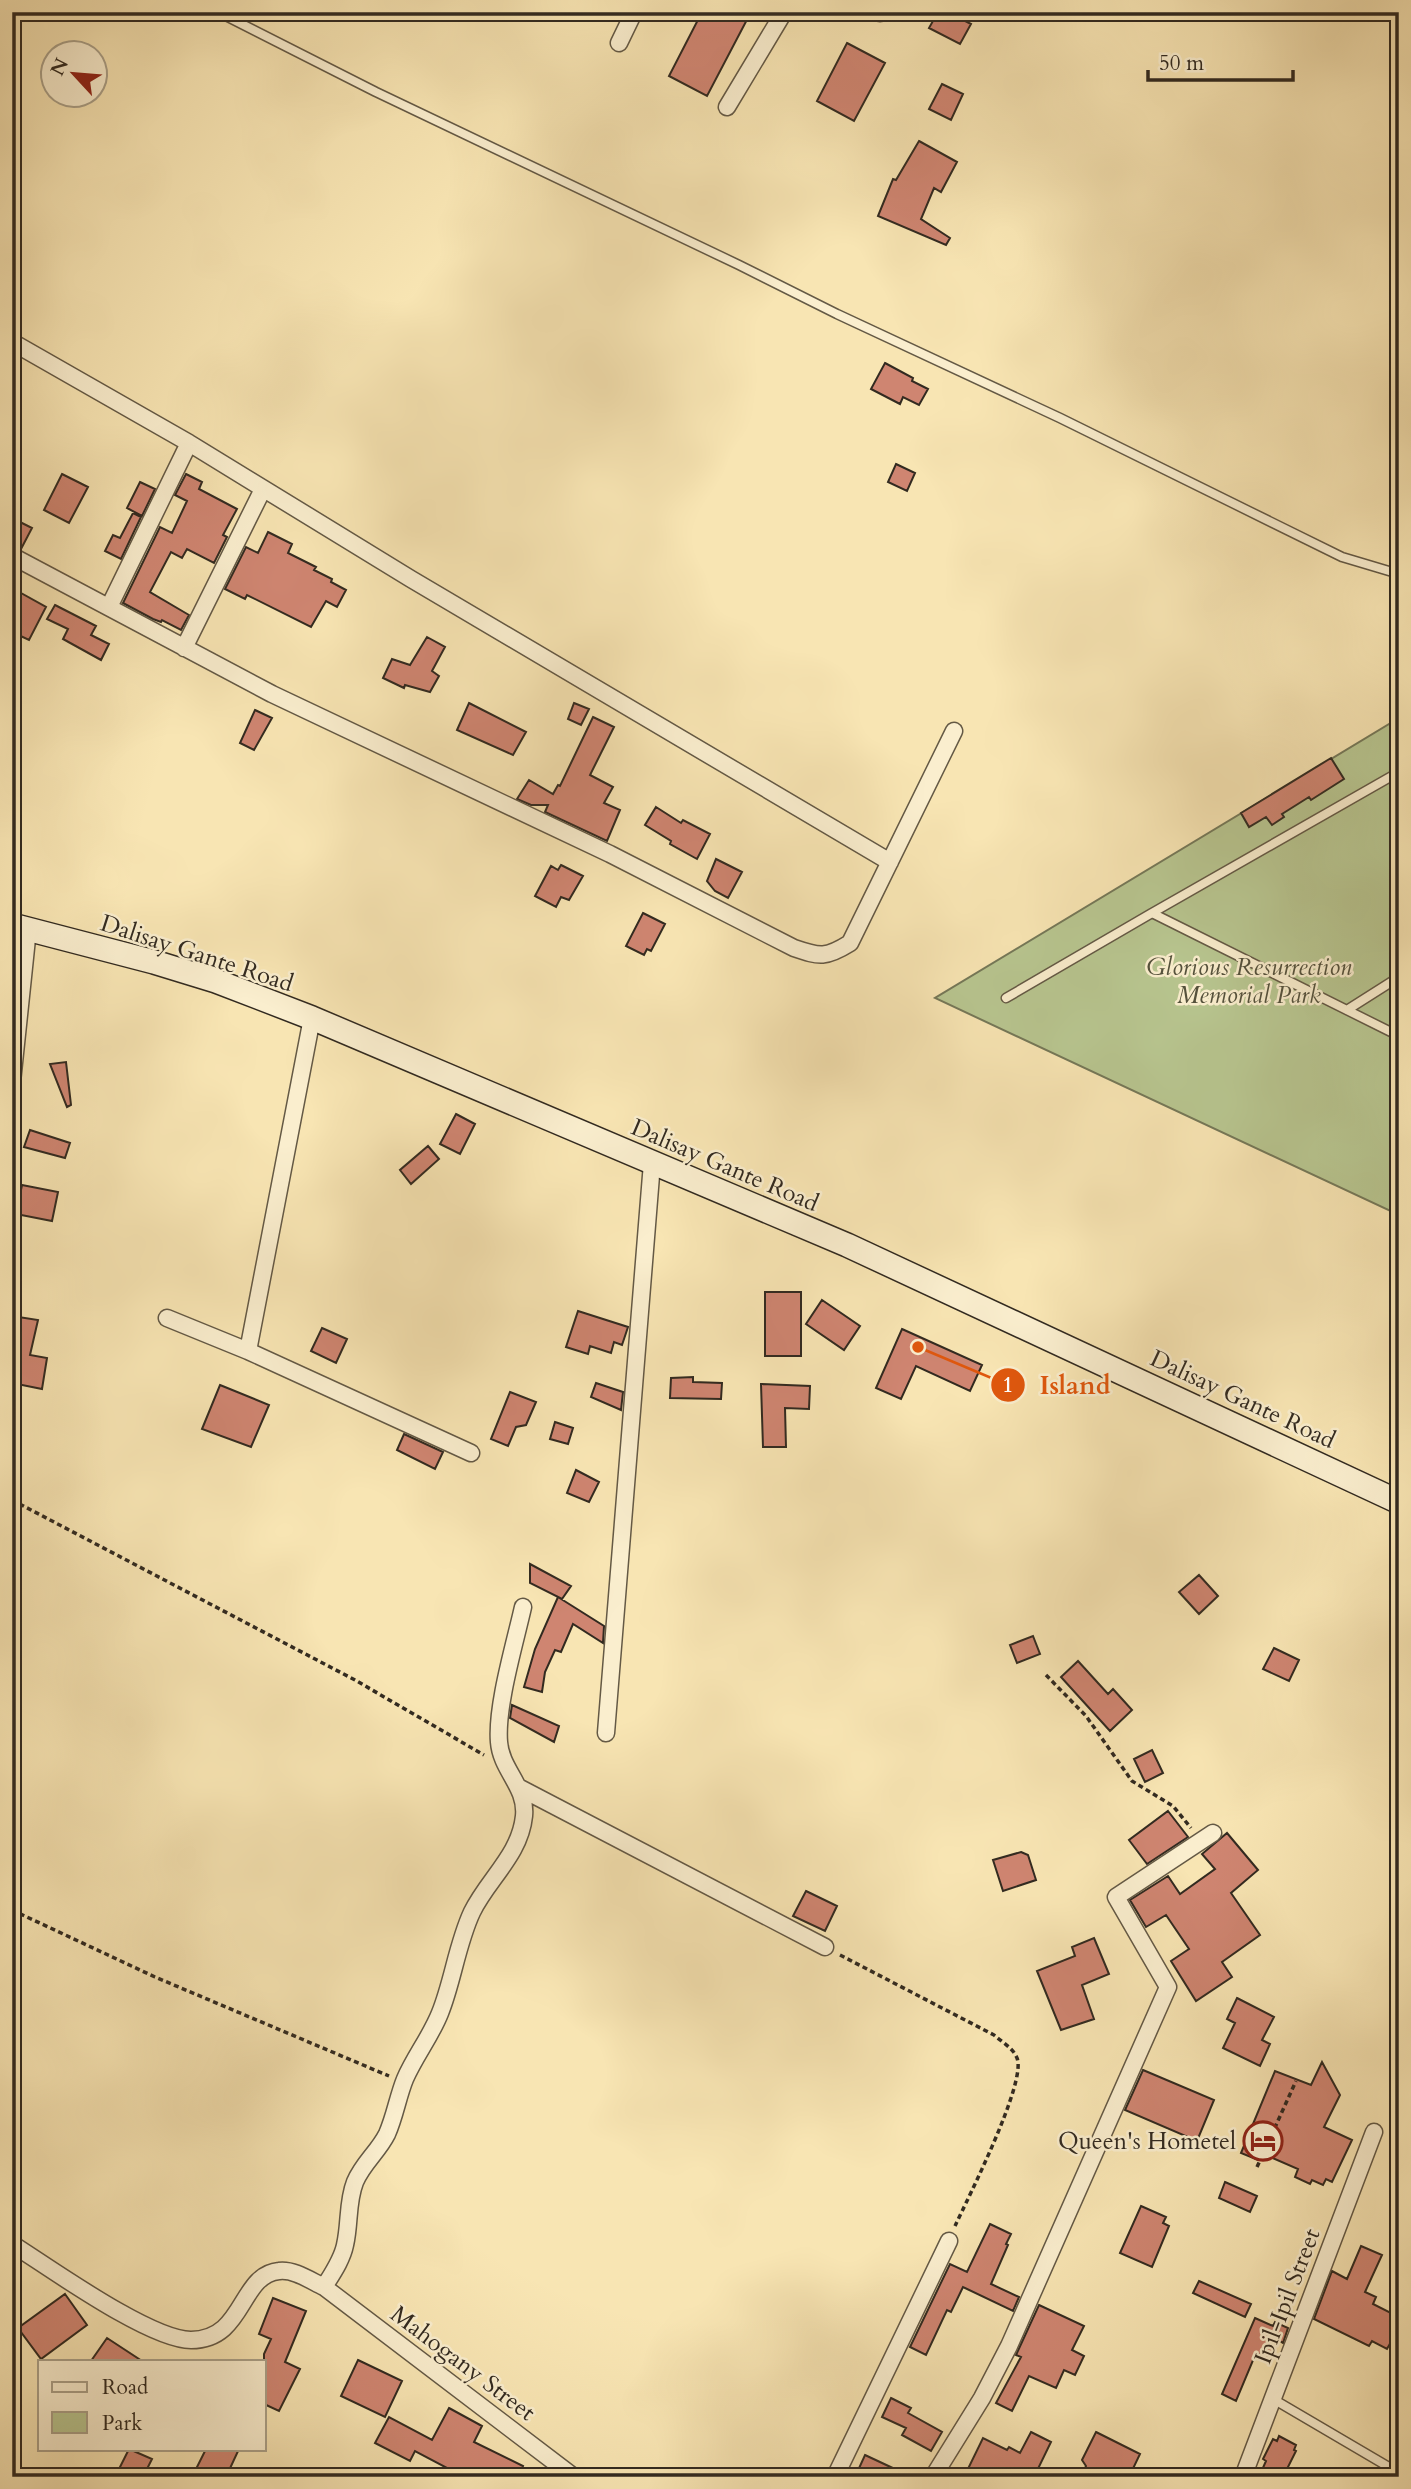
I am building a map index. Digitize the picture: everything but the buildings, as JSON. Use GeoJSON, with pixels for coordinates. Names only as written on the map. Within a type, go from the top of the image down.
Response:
{"type":"FeatureCollection","features":[{"type":"Feature","properties":{"kind":"main road","name":"Dalisay Gante Road"},"geometry":{"type":"LineString","coordinates":[[20,927],[154,961],[216,981],[312,1018],[847,1245],[1399,1502]]}},
{"type":"Feature","properties":{"kind":"street"},"geometry":{"type":"LineString","coordinates":[[619,43],[634,12]]}},
{"type":"Feature","properties":{"kind":"street"},"geometry":{"type":"LineString","coordinates":[[727,107],[784,12]]}},
{"type":"Feature","properties":{"kind":"street"},"geometry":{"type":"LineString","coordinates":[[12,342],[189,443],[526,648],[890,862]]}},
{"type":"Feature","properties":{"kind":"street"},"geometry":{"type":"LineString","coordinates":[[109,607],[189,443]]}},
{"type":"Feature","properties":{"kind":"street"},"geometry":{"type":"LineString","coordinates":[[184,648],[263,489]]}},
{"type":"Feature","properties":{"kind":"street"},"geometry":{"type":"LineString","coordinates":[[12,556],[272,694],[610,854],[794,948],[816,955],[832,955],[850,943],[954,732]]}},
{"type":"Feature","properties":{"kind":"street"},"geometry":{"type":"LineString","coordinates":[[12,1082],[20,927]]}},
{"type":"Feature","properties":{"kind":"street"},"geometry":{"type":"LineString","coordinates":[[248,1351],[312,1018]]}},
{"type":"Feature","properties":{"kind":"street"},"geometry":{"type":"LineString","coordinates":[[606,1732],[652,1163]]}},
{"type":"Feature","properties":{"kind":"street"},"geometry":{"type":"LineString","coordinates":[[167,1318],[248,1351],[471,1453]]}},
{"type":"Feature","properties":{"kind":"street"},"geometry":{"type":"LineString","coordinates":[[324,2287],[345,2247],[350,2200],[355,2183],[364,2163],[378,2149],[388,2132],[404,2082],[439,2016],[469,1918],[481,1892],[509,1857],[520,1833],[524,1804],[520,1788],[505,1766],[499,1743],[500,1717],[523,1606]]}},
{"type":"Feature","properties":{"kind":"street"},"geometry":{"type":"LineString","coordinates":[[520,1788],[825,1947]]}},
{"type":"Feature","properties":{"kind":"street"},"geometry":{"type":"LineString","coordinates":[[933,2477],[982,2398],[1009,2346],[1168,1986],[1116,1897],[1207,1837]]}},
{"type":"Feature","properties":{"kind":"street","name":"Ipil-Ipil Street"},"geometry":{"type":"LineString","coordinates":[[1243,2477],[1374,2132]]}},
{"type":"Feature","properties":{"kind":"street"},"geometry":{"type":"LineString","coordinates":[[835,2477],[949,2241]]}},
{"type":"Feature","properties":{"kind":"street","name":"Mahogany Street"},"geometry":{"type":"LineString","coordinates":[[12,2244],[156,2332],[189,2340],[213,2337],[230,2324],[248,2293],[265,2275],[280,2271],[297,2274],[324,2287],[574,2477]]}},
{"type":"Feature","properties":{"kind":"lane"},"geometry":{"type":"LineString","coordinates":[[218,12],[376,92],[1060,418],[1342,557],[1399,574]]}},
{"type":"Feature","properties":{"kind":"lane"},"geometry":{"type":"LineString","coordinates":[[1006,998],[1399,772]]}},
{"type":"Feature","properties":{"kind":"lane"},"geometry":{"type":"LineString","coordinates":[[1152,913],[1399,1036]]}},
{"type":"Feature","properties":{"kind":"lane"},"geometry":{"type":"LineString","coordinates":[[1347,1010],[1399,977]]}},
{"type":"Feature","properties":{"kind":"lane"},"geometry":{"type":"LineString","coordinates":[[1273,2399],[1399,2473]]}},
{"type":"Feature","properties":{"kind":"path"},"geometry":{"type":"LineString","coordinates":[[12,1500],[355,1680],[443,1733],[505,1766]]}},
{"type":"Feature","properties":{"kind":"path"},"geometry":{"type":"LineString","coordinates":[[1046,1675],[1086,1716],[1132,1781],[1173,1806],[1207,1837]]}},
{"type":"Feature","properties":{"kind":"path"},"geometry":{"type":"LineString","coordinates":[[12,1910],[155,1977],[404,2082]]}},
{"type":"Feature","properties":{"kind":"path"},"geometry":{"type":"LineString","coordinates":[[825,1947],[994,2035],[1010,2047],[1018,2060],[1018,2078],[1010,2104],[949,2241]]}},
{"type":"Feature","properties":{"kind":"path"},"geometry":{"type":"LineString","coordinates":[[1257,2167],[1296,2081]]}},
{"type":"Feature","properties":{"kind":"green space","name":"Glorious Resurrection Memorial Park"},"geometry":{"type":"Polygon","coordinates":[[[1399,718],[1399,1215],[935,998],[1399,718]]]}},
{"type":"Feature","properties":{"kind":"place","name":"Island"},"geometry":{"type":"Point","coordinates":[918,1347]}},
{"type":"Feature","properties":{"kind":"place","name":"Queen's Hometel"},"geometry":{"type":"Point","coordinates":[1263,2141]}}]}
